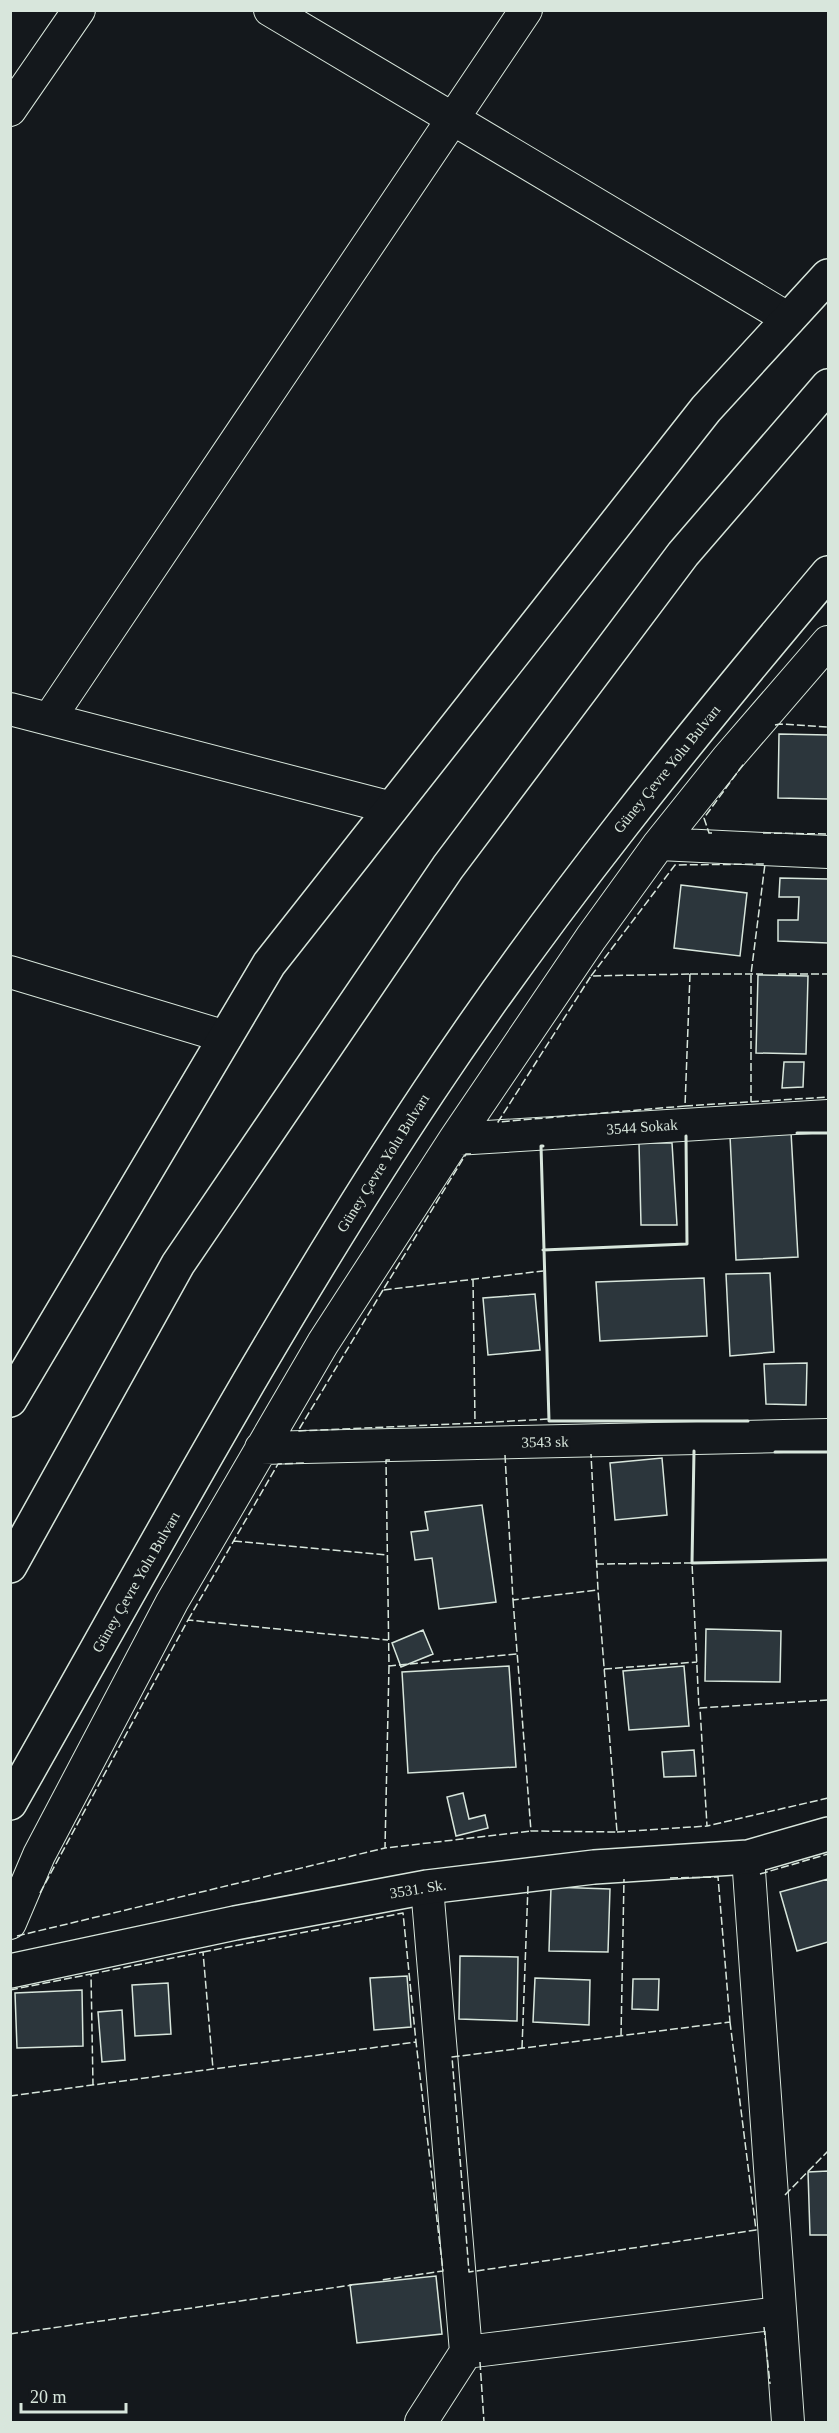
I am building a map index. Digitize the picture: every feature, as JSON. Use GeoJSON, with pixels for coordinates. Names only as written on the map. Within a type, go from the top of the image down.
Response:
{"type":"FeatureCollection","features":[{"type":"Feature","properties":{"kind":"main road"},"geometry":{"type":"LineString","coordinates":[[10,1400],[269,964],[706,409],[828,276]]}},
{"type":"Feature","properties":{"kind":"main road"},"geometry":{"type":"LineString","coordinates":[[10,1566],[178,1264],[448,867],[683,554],[828,386]]}},
{"type":"Feature","properties":{"kind":"main road","name":"Güney Çevre Yolu Bulvarı"},"geometry":{"type":"LineString","coordinates":[[10,1803],[294,1304],[429,1090],[533,942],[620,826],[828,573]]}},
{"type":"Feature","properties":{"kind":"main road","name":"3531. Sk."},"geometry":{"type":"LineString","coordinates":[[10,1971],[235,1923],[427,1887],[594,1867],[748,1857],[828,1834]]}},
{"type":"Feature","properties":{"kind":"street"},"geometry":{"type":"LineString","coordinates":[[10,110],[79,10]]}},
{"type":"Feature","properties":{"kind":"street"},"geometry":{"type":"LineString","coordinates":[[270,10],[789,319]]}},
{"type":"Feature","properties":{"kind":"street"},"geometry":{"type":"LineString","coordinates":[[49,719],[526,10]]}},
{"type":"Feature","properties":{"kind":"street"},"geometry":{"type":"LineString","coordinates":[[10,1923],[39,1855],[161,1623],[323,1343],[455,1139],[591,938],[658,844],[727,759],[828,642]]}},
{"type":"Feature","properties":{"kind":"street"},"geometry":{"type":"LineString","coordinates":[[10,709],[392,808]]}},
{"type":"Feature","properties":{"kind":"street"},"geometry":{"type":"LineString","coordinates":[[658,844],[828,852]]}},
{"type":"Feature","properties":{"kind":"street"},"geometry":{"type":"LineString","coordinates":[[10,972],[226,1037]]}},
{"type":"Feature","properties":{"kind":"street","name":"3544 Sokak"},"geometry":{"type":"LineString","coordinates":[[455,1139],[828,1116]]}},
{"type":"Feature","properties":{"kind":"street","name":"3543 sk"},"geometry":{"type":"LineString","coordinates":[[261,1448],[828,1435]]}},
{"type":"Feature","properties":{"kind":"street"},"geometry":{"type":"LineString","coordinates":[[748,1857],[788,2422]]}},
{"type":"Feature","properties":{"kind":"street"},"geometry":{"type":"LineString","coordinates":[[421,2422],[466,2352],[427,1887]]}},
{"type":"Feature","properties":{"kind":"street"},"geometry":{"type":"LineString","coordinates":[[466,2352],[780,2313]]}},
{"type":"Feature","properties":{"kind":"building"},"geometry":{"type":"Polygon","coordinates":[[[779,734],[828,735],[828,799],[778,798],[779,734]]]}},
{"type":"Feature","properties":{"kind":"building"},"geometry":{"type":"Polygon","coordinates":[[[780,878],[828,879],[828,943],[778,941],[778,920],[798,920],[799,897],[779,897],[780,878]]]}},
{"type":"Feature","properties":{"kind":"building"},"geometry":{"type":"Polygon","coordinates":[[[681,885],[747,893],[740,956],[674,948],[681,885]]]}},
{"type":"Feature","properties":{"kind":"building"},"geometry":{"type":"Polygon","coordinates":[[[758,975],[808,976],[806,1054],[756,1053],[758,975]]]}},
{"type":"Feature","properties":{"kind":"building"},"geometry":{"type":"Polygon","coordinates":[[[784,1062],[804,1062],[803,1087],[782,1088],[784,1062]]]}},
{"type":"Feature","properties":{"kind":"building"},"geometry":{"type":"Polygon","coordinates":[[[791,1132],[798,1257],[736,1260],[730,1136],[791,1132]]]}},
{"type":"Feature","properties":{"kind":"building"},"geometry":{"type":"Polygon","coordinates":[[[639,1143],[672,1143],[677,1225],[641,1225],[639,1143]]]}},
{"type":"Feature","properties":{"kind":"building"},"geometry":{"type":"Polygon","coordinates":[[[770,1273],[774,1352],[730,1356],[726,1274],[770,1273]]]}},
{"type":"Feature","properties":{"kind":"building"},"geometry":{"type":"Polygon","coordinates":[[[704,1278],[707,1336],[600,1341],[596,1282],[704,1278]]]}},
{"type":"Feature","properties":{"kind":"building"},"geometry":{"type":"Polygon","coordinates":[[[535,1294],[540,1350],[488,1355],[483,1298],[535,1294]]]}},
{"type":"Feature","properties":{"kind":"building"},"geometry":{"type":"Polygon","coordinates":[[[807,1363],[806,1405],[766,1404],[764,1364],[807,1363]]]}},
{"type":"Feature","properties":{"kind":"building"},"geometry":{"type":"Polygon","coordinates":[[[662,1458],[667,1515],[615,1520],[610,1463],[662,1458]]]}},
{"type":"Feature","properties":{"kind":"building"},"geometry":{"type":"Polygon","coordinates":[[[482,1505],[496,1602],[439,1609],[432,1558],[415,1560],[411,1532],[428,1530],[425,1512],[482,1505]]]}},
{"type":"Feature","properties":{"kind":"building"},"geometry":{"type":"Polygon","coordinates":[[[706,1629],[781,1631],[780,1682],[705,1681],[706,1629]]]}},
{"type":"Feature","properties":{"kind":"building"},"geometry":{"type":"Polygon","coordinates":[[[423,1630],[433,1654],[401,1667],[392,1643],[423,1630]]]}},
{"type":"Feature","properties":{"kind":"building"},"geometry":{"type":"Polygon","coordinates":[[[509,1666],[516,1767],[408,1773],[402,1672],[509,1666]]]}},
{"type":"Feature","properties":{"kind":"building"},"geometry":{"type":"Polygon","coordinates":[[[684,1666],[689,1726],[629,1730],[623,1671],[684,1666]]]}},
{"type":"Feature","properties":{"kind":"building"},"geometry":{"type":"Polygon","coordinates":[[[694,1750],[696,1776],[664,1777],[662,1752],[694,1750]]]}},
{"type":"Feature","properties":{"kind":"building"},"geometry":{"type":"Polygon","coordinates":[[[463,1793],[469,1819],[485,1815],[488,1828],[456,1836],[447,1797],[463,1793]]]}},
{"type":"Feature","properties":{"kind":"building"},"geometry":{"type":"Polygon","coordinates":[[[828,1879],[828,1942],[797,1951],[780,1892],[828,1879]]]}},
{"type":"Feature","properties":{"kind":"building"},"geometry":{"type":"Polygon","coordinates":[[[551,1887],[610,1889],[608,1952],[549,1951],[551,1887]]]}},
{"type":"Feature","properties":{"kind":"building"},"geometry":{"type":"Polygon","coordinates":[[[460,1956],[518,1957],[517,2021],[459,2019],[460,1956]]]}},
{"type":"Feature","properties":{"kind":"building"},"geometry":{"type":"Polygon","coordinates":[[[407,1976],[411,2027],[374,2030],[370,1978],[407,1976]]]}},
{"type":"Feature","properties":{"kind":"building"},"geometry":{"type":"Polygon","coordinates":[[[535,1978],[590,1980],[589,2025],[533,2022],[535,1978]]]}},
{"type":"Feature","properties":{"kind":"building"},"geometry":{"type":"Polygon","coordinates":[[[633,1979],[659,1979],[658,2010],[632,2009],[633,1979]]]}},
{"type":"Feature","properties":{"kind":"building"},"geometry":{"type":"Polygon","coordinates":[[[168,1983],[171,2034],[135,2036],[132,1985],[168,1983]]]}},
{"type":"Feature","properties":{"kind":"building"},"geometry":{"type":"Polygon","coordinates":[[[82,1990],[83,2046],[17,2048],[15,1993],[82,1990]]]}},
{"type":"Feature","properties":{"kind":"building"},"geometry":{"type":"Polygon","coordinates":[[[122,2010],[125,2060],[102,2062],[98,2012],[122,2010]]]}},
{"type":"Feature","properties":{"kind":"building"},"geometry":{"type":"Polygon","coordinates":[[[828,2171],[828,2235],[810,2235],[808,2172],[828,2171]]]}},
{"type":"Feature","properties":{"kind":"building"},"geometry":{"type":"Polygon","coordinates":[[[436,2276],[442,2334],[357,2343],[350,2285],[436,2276]]]}},
{"type":"Feature","properties":{"kind":"fence"},"geometry":{"type":"LineString","coordinates":[[775,725],[828,727]]}},
{"type":"Feature","properties":{"kind":"fence"},"geometry":{"type":"LineString","coordinates":[[712,833],[709,833],[704,818],[745,762]]}},
{"type":"Feature","properties":{"kind":"fence"},"geometry":{"type":"LineString","coordinates":[[763,833],[828,834]]}},
{"type":"Feature","properties":{"kind":"fence"},"geometry":{"type":"LineString","coordinates":[[591,976],[675,865],[765,864],[751,974],[751,1102]]}},
{"type":"Feature","properties":{"kind":"fence"},"geometry":{"type":"LineString","coordinates":[[690,974],[685,1106],[498,1122],[591,976],[690,974]]}},
{"type":"Feature","properties":{"kind":"fence"},"geometry":{"type":"LineString","coordinates":[[690,974],[763,974]]}},
{"type":"Feature","properties":{"kind":"fence"},"geometry":{"type":"LineString","coordinates":[[778,974],[828,974]]}},
{"type":"Feature","properties":{"kind":"fence"},"geometry":{"type":"LineString","coordinates":[[685,1106],[828,1097]]}},
{"type":"Feature","properties":{"kind":"fence"},"geometry":{"type":"LineString","coordinates":[[471,1154],[466,1154],[383,1290],[543,1271]]}},
{"type":"Feature","properties":{"kind":"fence"},"geometry":{"type":"LineString","coordinates":[[473,1279],[475,1423],[550,1419]]}},
{"type":"Feature","properties":{"kind":"fence"},"geometry":{"type":"LineString","coordinates":[[383,1290],[298,1431],[475,1423]]}},
{"type":"Feature","properties":{"kind":"fence"},"geometry":{"type":"LineString","coordinates":[[505,1455],[513,1600],[598,1590],[591,1454]]}},
{"type":"Feature","properties":{"kind":"fence"},"geometry":{"type":"LineString","coordinates":[[390,1460],[386,1460],[389,1666],[517,1654]]}},
{"type":"Feature","properties":{"kind":"fence"},"geometry":{"type":"LineString","coordinates":[[188,1620],[278,1464],[304,1463]]}},
{"type":"Feature","properties":{"kind":"fence"},"geometry":{"type":"LineString","coordinates":[[234,1541],[386,1555]]}},
{"type":"Feature","properties":{"kind":"fence"},"geometry":{"type":"LineString","coordinates":[[596,1564],[692,1563],[699,1709]]}},
{"type":"Feature","properties":{"kind":"fence"},"geometry":{"type":"LineString","coordinates":[[513,1600],[531,1831],[617,1832],[598,1590]]}},
{"type":"Feature","properties":{"kind":"fence"},"geometry":{"type":"LineString","coordinates":[[40,1893],[188,1620],[388,1640]]}},
{"type":"Feature","properties":{"kind":"fence"},"geometry":{"type":"LineString","coordinates":[[604,1669],[697,1662]]}},
{"type":"Feature","properties":{"kind":"fence"},"geometry":{"type":"LineString","coordinates":[[389,1666],[385,1848],[531,1831]]}},
{"type":"Feature","properties":{"kind":"fence"},"geometry":{"type":"LineString","coordinates":[[828,1700],[700,1708],[707,1826],[828,1798]]}},
{"type":"Feature","properties":{"kind":"fence"},"geometry":{"type":"LineString","coordinates":[[617,1832],[707,1826]]}},
{"type":"Feature","properties":{"kind":"fence"},"geometry":{"type":"LineString","coordinates":[[17,1936],[385,1848]]}},
{"type":"Feature","properties":{"kind":"fence"},"geometry":{"type":"LineString","coordinates":[[760,1874],[828,1854]]}},
{"type":"Feature","properties":{"kind":"fence"},"geometry":{"type":"LineString","coordinates":[[670,1878],[718,1877],[730,2022]]}},
{"type":"Feature","properties":{"kind":"fence"},"geometry":{"type":"LineString","coordinates":[[621,2036],[624,1879]]}},
{"type":"Feature","properties":{"kind":"fence"},"geometry":{"type":"LineString","coordinates":[[522,2048],[528,1886]]}},
{"type":"Feature","properties":{"kind":"fence"},"geometry":{"type":"LineString","coordinates":[[203,1952],[403,1913],[416,2042]]}},
{"type":"Feature","properties":{"kind":"fence"},"geometry":{"type":"LineString","coordinates":[[91,1974],[203,1952],[213,2069]]}},
{"type":"Feature","properties":{"kind":"fence"},"geometry":{"type":"LineString","coordinates":[[10,1990],[91,1974],[93,2085]]}},
{"type":"Feature","properties":{"kind":"fence"},"geometry":{"type":"LineString","coordinates":[[730,2022],[756,2230],[469,2272],[452,2057],[730,2022]]}},
{"type":"Feature","properties":{"kind":"fence"},"geometry":{"type":"LineString","coordinates":[[10,2096],[416,2042],[443,2271],[381,2280]]}},
{"type":"Feature","properties":{"kind":"fence"},"geometry":{"type":"LineString","coordinates":[[785,2195],[828,2151]]}},
{"type":"Feature","properties":{"kind":"fence"},"geometry":{"type":"LineString","coordinates":[[10,2334],[352,2285]]}},
{"type":"Feature","properties":{"kind":"fence"},"geometry":{"type":"LineString","coordinates":[[764,2327],[770,2384]]}},
{"type":"Feature","properties":{"kind":"fence"},"geometry":{"type":"LineString","coordinates":[[480,2362],[484,2422]]}},
{"type":"Feature","properties":{"kind":"wall"},"geometry":{"type":"LineString","coordinates":[[797,1133],[828,1133]]}},
{"type":"Feature","properties":{"kind":"wall"},"geometry":{"type":"LineString","coordinates":[[543,1250],[687,1244],[686,1136]]}},
{"type":"Feature","properties":{"kind":"wall"},"geometry":{"type":"LineString","coordinates":[[543,1146],[541,1146],[549,1421],[748,1421]]}},
{"type":"Feature","properties":{"kind":"wall"},"geometry":{"type":"LineString","coordinates":[[694,1451],[692,1563],[828,1560]]}},
{"type":"Feature","properties":{"kind":"wall"},"geometry":{"type":"LineString","coordinates":[[775,1452],[828,1452]]}}]}
